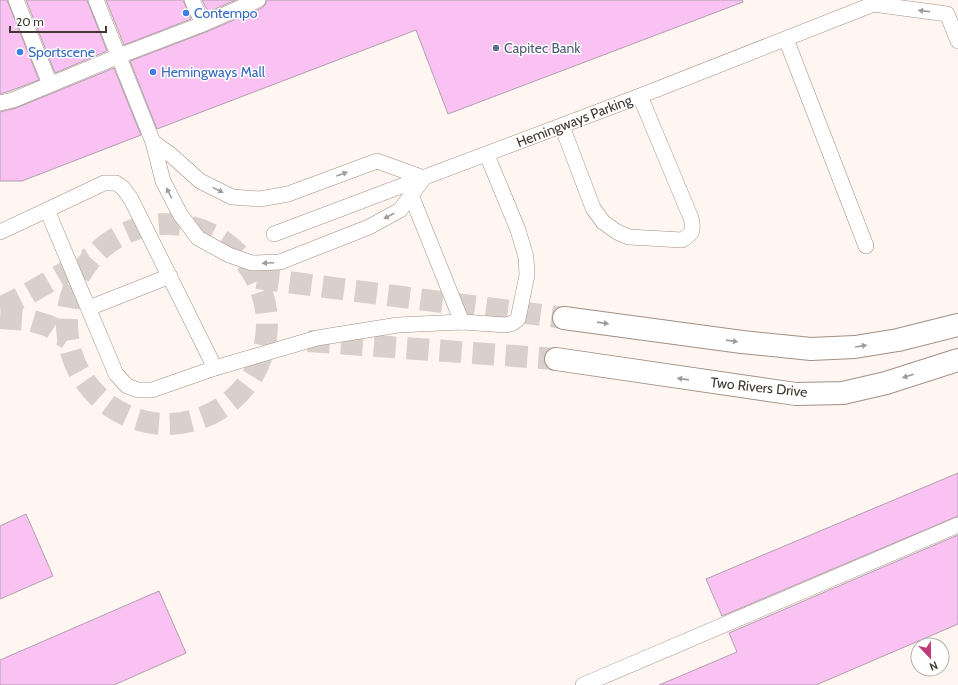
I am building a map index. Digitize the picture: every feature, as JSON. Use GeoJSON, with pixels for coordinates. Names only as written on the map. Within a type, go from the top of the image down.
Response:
{"type":"FeatureCollection","features":[{"type":"Feature","properties":{"kind":"main road"},"geometry":{"type":"LineString","coordinates":[[564,318],[742,342],[811,349],[855,347],[898,340],[958,325]]}},
{"type":"Feature","properties":{"kind":"main road","name":"Two Rivers Drive"},"geometry":{"type":"LineString","coordinates":[[556,359],[796,394],[843,393],[886,383],[958,360]]}},
{"type":"Feature","properties":{"kind":"main road"},"geometry":{"type":"LineString","coordinates":[[935,368],[958,363]]}},
{"type":"Feature","properties":{"kind":"lane"},"geometry":{"type":"LineString","coordinates":[[16,0],[50,84]]}},
{"type":"Feature","properties":{"kind":"lane"},"geometry":{"type":"LineString","coordinates":[[96,0],[153,142],[162,181],[180,214],[198,238],[229,255],[252,263],[280,262],[299,256],[368,227],[400,210],[424,178],[377,162],[288,194],[260,199],[232,197],[200,181],[171,155],[153,142]]}},
{"type":"Feature","properties":{"kind":"lane"},"geometry":{"type":"LineString","coordinates":[[192,0],[202,24]]}},
{"type":"Feature","properties":{"kind":"lane"},"geometry":{"type":"LineString","coordinates":[[0,104],[202,24],[258,0]]}},
{"type":"Feature","properties":{"kind":"lane"},"geometry":{"type":"LineString","coordinates":[[941,0],[958,41]]}},
{"type":"Feature","properties":{"kind":"lane"},"geometry":{"type":"LineString","coordinates":[[878,2],[947,14]]}},
{"type":"Feature","properties":{"kind":"lane","name":"Hemingways Parking"},"geometry":{"type":"LineString","coordinates":[[274,234],[487,155],[878,2]]}},
{"type":"Feature","properties":{"kind":"lane"},"geometry":{"type":"LineString","coordinates":[[786,39],[866,246]]}},
{"type":"Feature","properties":{"kind":"lane"},"geometry":{"type":"LineString","coordinates":[[562,126],[593,208],[603,222],[616,232],[629,237],[682,240],[689,236],[693,228],[691,218],[640,96]]}},
{"type":"Feature","properties":{"kind":"lane"},"geometry":{"type":"LineString","coordinates":[[48,210],[116,374],[127,386],[138,390],[152,390],[215,368],[323,337],[398,325],[462,322],[506,325],[516,322],[518,319],[527,275],[526,257],[518,230],[487,155]]}},
{"type":"Feature","properties":{"kind":"lane"},"geometry":{"type":"LineString","coordinates":[[0,232],[104,183],[116,183],[123,188],[131,199],[215,368]]}},
{"type":"Feature","properties":{"kind":"lane"},"geometry":{"type":"LineString","coordinates":[[411,195],[462,322]]}},
{"type":"Feature","properties":{"kind":"lane"},"geometry":{"type":"LineString","coordinates":[[89,308],[170,276]]}},
{"type":"Feature","properties":{"kind":"lane"},"geometry":{"type":"LineString","coordinates":[[583,685],[958,525]]}},
{"type":"Feature","properties":{"kind":"building"},"geometry":{"type":"Polygon","coordinates":[[[0,0],[7,0],[39,80],[0,94],[0,0]]]}},
{"type":"Feature","properties":{"kind":"building"},"geometry":{"type":"Polygon","coordinates":[[[26,0],[87,0],[107,51],[55,73],[26,0]]]}},
{"type":"Feature","properties":{"kind":"building"},"geometry":{"type":"Polygon","coordinates":[[[106,0],[183,0],[191,19],[124,45],[106,0]]]}},
{"type":"Feature","properties":{"kind":"building"},"geometry":{"type":"Polygon","coordinates":[[[202,0],[236,0],[208,12],[202,0]]]}},
{"type":"Feature","properties":{"kind":"building"},"geometry":{"type":"Polygon","coordinates":[[[267,0],[742,0],[743,2],[448,114],[416,30],[157,129],[130,61],[206,32],[262,8],[267,0]]]}},
{"type":"Feature","properties":{"kind":"building"},"geometry":{"type":"Polygon","coordinates":[[[114,68],[141,135],[22,181],[0,181],[0,112],[16,108],[114,68]]]}},
{"type":"Feature","properties":{"kind":"building"},"geometry":{"type":"Polygon","coordinates":[[[958,473],[958,516],[722,616],[706,579],[958,473]]]}},
{"type":"Feature","properties":{"kind":"building"},"geometry":{"type":"Polygon","coordinates":[[[26,514],[53,576],[0,599],[0,526],[26,514]]]}},
{"type":"Feature","properties":{"kind":"building"},"geometry":{"type":"Polygon","coordinates":[[[958,535],[958,624],[928,637],[910,637],[910,645],[816,685],[659,685],[737,652],[729,633],[958,535]]]}},
{"type":"Feature","properties":{"kind":"building"},"geometry":{"type":"Polygon","coordinates":[[[159,591],[186,653],[114,685],[0,685],[0,660],[159,591]]]}},
{"type":"Feature","properties":{"kind":"tunnel"},"geometry":{"type":"LineString","coordinates":[[167,224],[196,228],[214,236],[238,253],[255,277],[263,295],[267,324],[263,353],[255,371],[238,395],[214,412],[196,420],[167,424],[138,420],[120,412],[96,395],[79,371],[71,353],[67,324],[71,295],[79,277],[96,253],[120,236],[138,228],[167,224]]}},
{"type":"Feature","properties":{"kind":"tunnel"},"geometry":{"type":"LineString","coordinates":[[0,308],[26,295],[90,258]]}},
{"type":"Feature","properties":{"kind":"tunnel"},"geometry":{"type":"LineString","coordinates":[[257,278],[564,318]]}},
{"type":"Feature","properties":{"kind":"tunnel"},"geometry":{"type":"LineString","coordinates":[[0,318],[29,320],[49,326],[68,339]]}},
{"type":"Feature","properties":{"kind":"tunnel"},"geometry":{"type":"LineString","coordinates":[[308,341],[556,359]]}},
{"type":"Feature","properties":{"kind":"place","name":"Contempo"},"geometry":{"type":"Point","coordinates":[186,13]}},
{"type":"Feature","properties":{"kind":"place","name":"Capitec Bank"},"geometry":{"type":"Point","coordinates":[496,48]}},
{"type":"Feature","properties":{"kind":"place","name":"Sportscene"},"geometry":{"type":"Point","coordinates":[20,52]}},
{"type":"Feature","properties":{"kind":"place","name":"Hemingways Mall"},"geometry":{"type":"Point","coordinates":[153,72]}}]}
